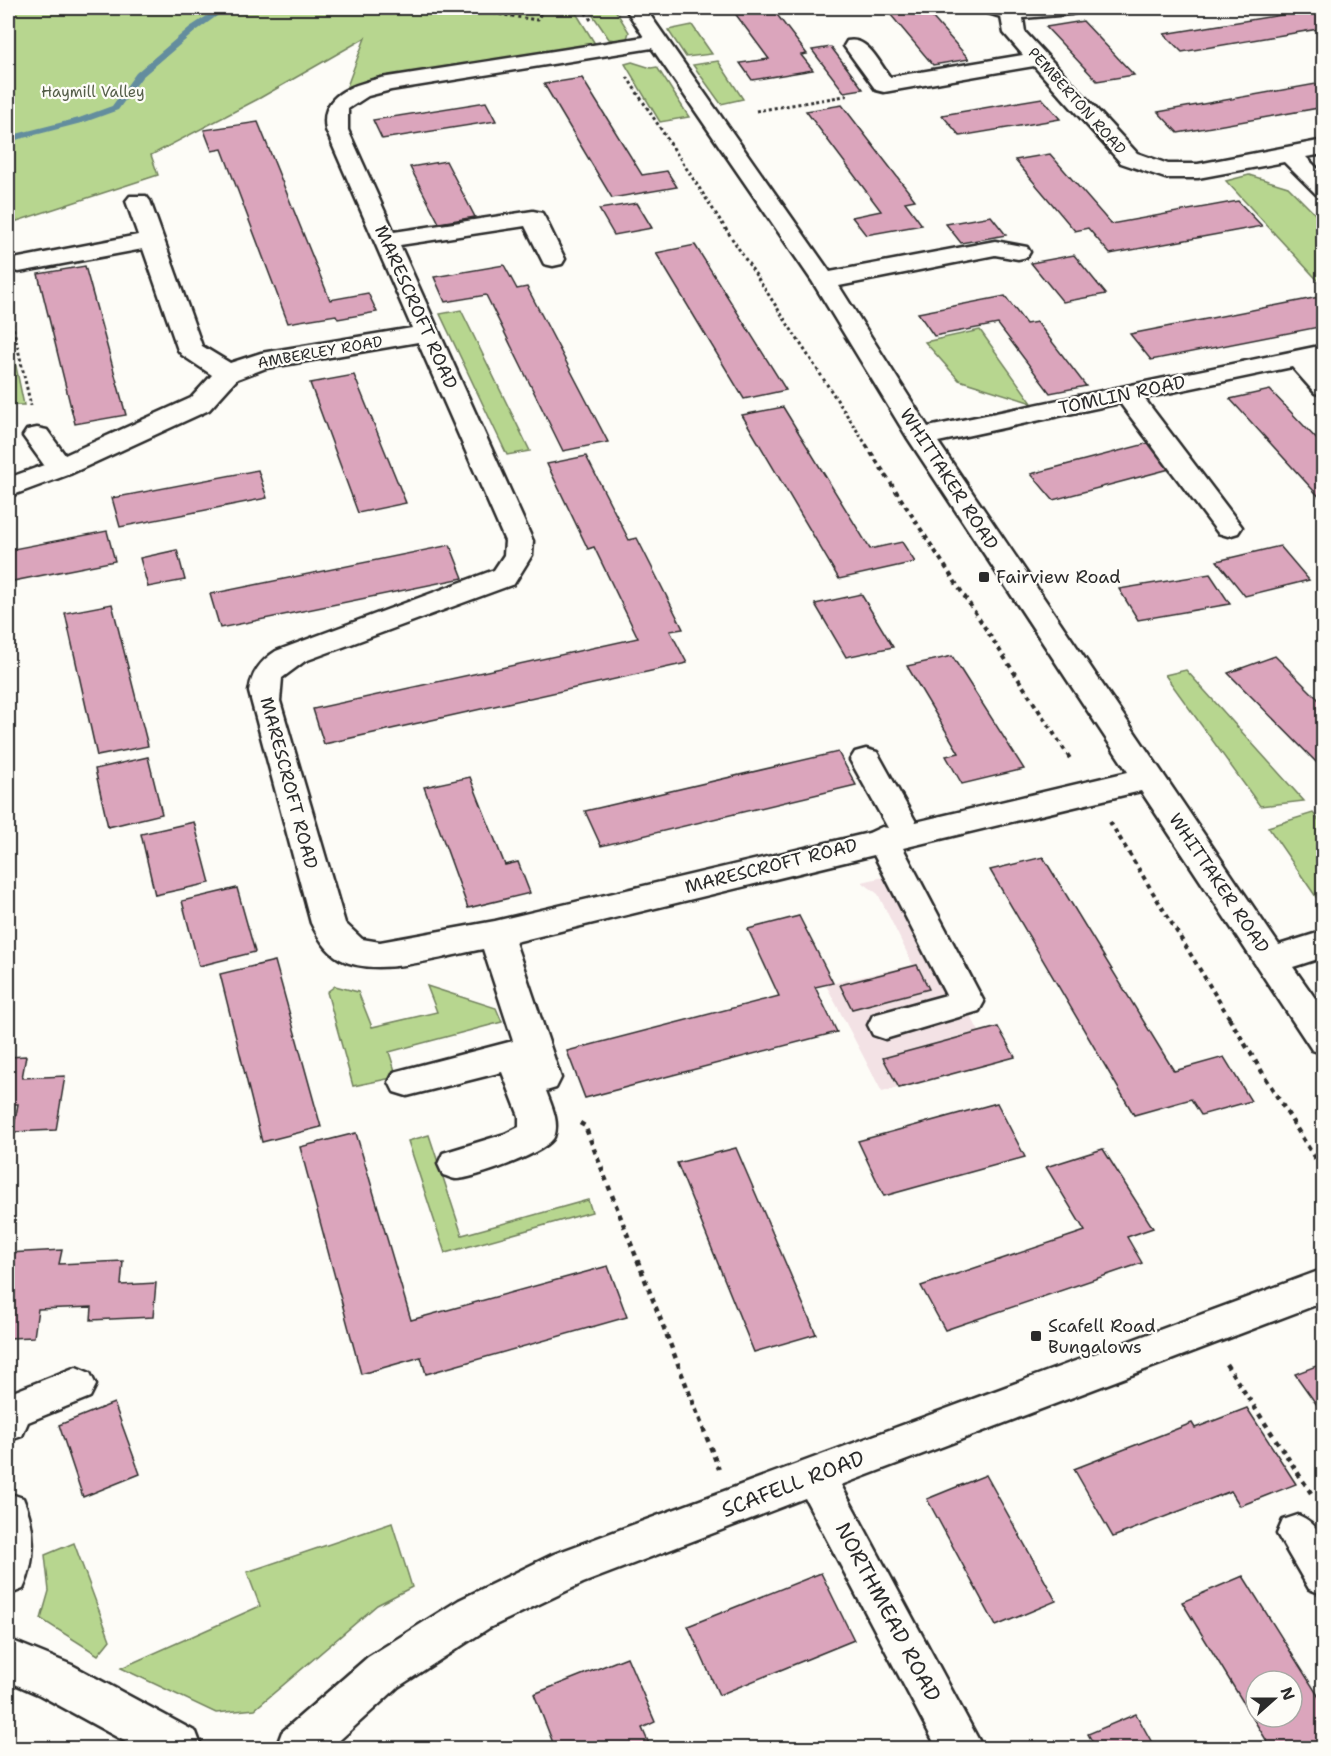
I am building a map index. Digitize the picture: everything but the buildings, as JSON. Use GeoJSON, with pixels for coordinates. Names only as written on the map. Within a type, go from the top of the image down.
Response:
{"type":"FeatureCollection","features":[{"type":"Feature","properties":{"kind":"street","name":"WHITTAKER ROAD"},"geometry":{"type":"LineString","coordinates":[[635,8],[824,281],[921,436],[1323,1040]]}},
{"type":"Feature","properties":{"kind":"street"},"geometry":{"type":"LineString","coordinates":[[1001,10],[1071,8]]}},
{"type":"Feature","properties":{"kind":"street","name":"PEMBERTON ROAD"},"geometry":{"type":"LineString","coordinates":[[1001,10],[1015,33],[1129,158],[1165,171],[1198,171],[1323,147]]}},
{"type":"Feature","properties":{"kind":"street","name":"MARESCROFT ROAD"},"geometry":{"type":"LineString","coordinates":[[658,41],[391,83],[343,100],[335,112],[334,122],[519,542],[518,555],[504,576],[492,583],[315,645],[276,663],[264,688],[265,701],[328,923],[334,935],[352,950],[380,955],[495,934],[1148,778]]}},
{"type":"Feature","properties":{"kind":"street"},"geometry":{"type":"LineString","coordinates":[[855,46],[884,85],[1039,59]]}},
{"type":"Feature","properties":{"kind":"street"},"geometry":{"type":"LineString","coordinates":[[1289,153],[1323,189]]}},
{"type":"Feature","properties":{"kind":"street"},"geometry":{"type":"LineString","coordinates":[[138,201],[191,350],[228,373]]}},
{"type":"Feature","properties":{"kind":"street"},"geometry":{"type":"LineString","coordinates":[[387,240],[533,218],[553,259]]}},
{"type":"Feature","properties":{"kind":"street"},"geometry":{"type":"LineString","coordinates":[[20,264],[151,240]]}},
{"type":"Feature","properties":{"kind":"street"},"geometry":{"type":"LineString","coordinates":[[824,281],[995,248],[1018,252]]}},
{"type":"Feature","properties":{"kind":"street","name":"AMBERLEY ROAD"},"geometry":{"type":"LineString","coordinates":[[8,488],[60,468],[200,404],[228,373],[261,361],[428,333]]}},
{"type":"Feature","properties":{"kind":"street","name":"TOMLIN ROAD"},"geometry":{"type":"LineString","coordinates":[[921,436],[1323,353]]}},
{"type":"Feature","properties":{"kind":"street"},"geometry":{"type":"LineString","coordinates":[[1298,358],[1323,387]]}},
{"type":"Feature","properties":{"kind":"street"},"geometry":{"type":"LineString","coordinates":[[1127,394],[1228,526]]}},
{"type":"Feature","properties":{"kind":"street"},"geometry":{"type":"LineString","coordinates":[[37,436],[60,468]]}},
{"type":"Feature","properties":{"kind":"street"},"geometry":{"type":"LineString","coordinates":[[866,760],[895,837],[968,1002],[885,1024]]}},
{"type":"Feature","properties":{"kind":"street"},"geometry":{"type":"LineString","coordinates":[[456,1164],[516,1146],[537,1134],[537,1116],[524,1052],[495,934]]}},
{"type":"Feature","properties":{"kind":"street"},"geometry":{"type":"LineString","coordinates":[[1271,961],[1323,944]]}},
{"type":"Feature","properties":{"kind":"street"},"geometry":{"type":"LineString","coordinates":[[407,1082],[524,1052]]}},
{"type":"Feature","properties":{"kind":"street"},"geometry":{"type":"LineString","coordinates":[[524,1052],[548,1094]]}},
{"type":"Feature","properties":{"kind":"street","name":"SCAFELL ROAD"},"geometry":{"type":"LineString","coordinates":[[298,1749],[383,1672],[474,1614],[569,1568],[1323,1285]]}},
{"type":"Feature","properties":{"kind":"street"},"geometry":{"type":"LineString","coordinates":[[8,1423],[11,1411],[76,1385]]}},
{"type":"Feature","properties":{"kind":"street","name":"NORTHMEAD ROAD"},"geometry":{"type":"LineString","coordinates":[[815,1476],[961,1749]]}},
{"type":"Feature","properties":{"kind":"street"},"geometry":{"type":"LineString","coordinates":[[8,1512],[13,1553],[8,1575]]}},
{"type":"Feature","properties":{"kind":"street"},"geometry":{"type":"LineString","coordinates":[[1307,1518],[1323,1575]]}},
{"type":"Feature","properties":{"kind":"street"},"geometry":{"type":"LineString","coordinates":[[8,1660],[56,1680],[180,1749]]}},
{"type":"Feature","properties":{"kind":"path"},"geometry":{"type":"LineString","coordinates":[[458,8],[537,20],[544,8]]}},
{"type":"Feature","properties":{"kind":"path"},"geometry":{"type":"LineString","coordinates":[[582,8],[1091,792],[1323,1173]]}},
{"type":"Feature","properties":{"kind":"path"},"geometry":{"type":"LineString","coordinates":[[756,111],[889,88],[884,85]]}},
{"type":"Feature","properties":{"kind":"path"},"geometry":{"type":"LineString","coordinates":[[8,305],[10,305],[37,436]]}},
{"type":"Feature","properties":{"kind":"path"},"geometry":{"type":"LineString","coordinates":[[548,1094],[585,1126],[734,1507]]}},
{"type":"Feature","properties":{"kind":"path"},"geometry":{"type":"LineString","coordinates":[[1204,1330],[1307,1518]]}},
{"type":"Feature","properties":{"kind":"shaded area"},"geometry":{"type":"Polygon","coordinates":[[[905,872],[902,888],[996,1063],[882,1092],[826,985],[913,965],[878,894],[862,882],[905,872]]]}},
{"type":"Feature","properties":{"kind":"green space","name":"Haymill Valley"},"geometry":{"type":"Polygon","coordinates":[[[8,8],[573,8],[597,47],[346,89],[365,38],[260,98],[151,155],[158,175],[8,224],[8,8]]]}},
{"type":"Feature","properties":{"kind":"green space"},"geometry":{"type":"Polygon","coordinates":[[[588,8],[614,8],[629,32],[626,42],[609,39],[588,8]]]}},
{"type":"Feature","properties":{"kind":"green space"},"geometry":{"type":"Polygon","coordinates":[[[692,25],[712,54],[686,57],[668,30],[692,25]]]}},
{"type":"Feature","properties":{"kind":"green space"},"geometry":{"type":"Polygon","coordinates":[[[718,61],[743,99],[721,104],[693,65],[718,61]]]}},
{"type":"Feature","properties":{"kind":"green space"},"geometry":{"type":"Polygon","coordinates":[[[632,62],[651,68],[657,67],[689,117],[660,122],[625,64],[632,62]]]}},
{"type":"Feature","properties":{"kind":"green space"},"geometry":{"type":"Polygon","coordinates":[[[1249,175],[1288,187],[1323,222],[1323,286],[1226,181],[1249,175]]]}},
{"type":"Feature","properties":{"kind":"green space"},"geometry":{"type":"Polygon","coordinates":[[[461,310],[530,451],[507,455],[440,314],[461,310]]]}},
{"type":"Feature","properties":{"kind":"green space"},"geometry":{"type":"Polygon","coordinates":[[[8,328],[24,405],[8,405],[8,328]]]}},
{"type":"Feature","properties":{"kind":"green space"},"geometry":{"type":"Polygon","coordinates":[[[980,330],[1032,403],[959,380],[925,342],[980,330]]]}},
{"type":"Feature","properties":{"kind":"green space"},"geometry":{"type":"Polygon","coordinates":[[[1186,670],[1304,801],[1260,806],[1165,675],[1186,670]]]}},
{"type":"Feature","properties":{"kind":"green space"},"geometry":{"type":"Polygon","coordinates":[[[1313,813],[1323,825],[1323,907],[1268,827],[1313,813]]]}},
{"type":"Feature","properties":{"kind":"green space"},"geometry":{"type":"Polygon","coordinates":[[[335,986],[358,992],[372,1027],[437,1012],[427,986],[496,1008],[502,1022],[389,1052],[397,1077],[353,1086],[327,992],[335,986]]]}},
{"type":"Feature","properties":{"kind":"green space"},"geometry":{"type":"Polygon","coordinates":[[[429,1135],[462,1235],[588,1200],[592,1212],[445,1253],[408,1141],[429,1135]]]}},
{"type":"Feature","properties":{"kind":"green space"},"geometry":{"type":"Polygon","coordinates":[[[392,1523],[412,1587],[377,1605],[255,1709],[216,1713],[121,1668],[260,1606],[247,1572],[392,1523]]]}},
{"type":"Feature","properties":{"kind":"green space"},"geometry":{"type":"Polygon","coordinates":[[[74,1543],[110,1640],[98,1655],[41,1619],[49,1591],[45,1555],[74,1543]]]}},
{"type":"Feature","properties":{"kind":"waterway"},"geometry":{"type":"LineString","coordinates":[[8,139],[82,120],[115,108],[139,75],[193,29],[224,8]]}},
{"type":"Feature","properties":{"kind":"place","name":"Fairview Road"},"geometry":{"type":"Point","coordinates":[984,577]}},
{"type":"Feature","properties":{"kind":"place","name":"Scafell Road Bungalows"},"geometry":{"type":"Point","coordinates":[1036,1336]}}]}
